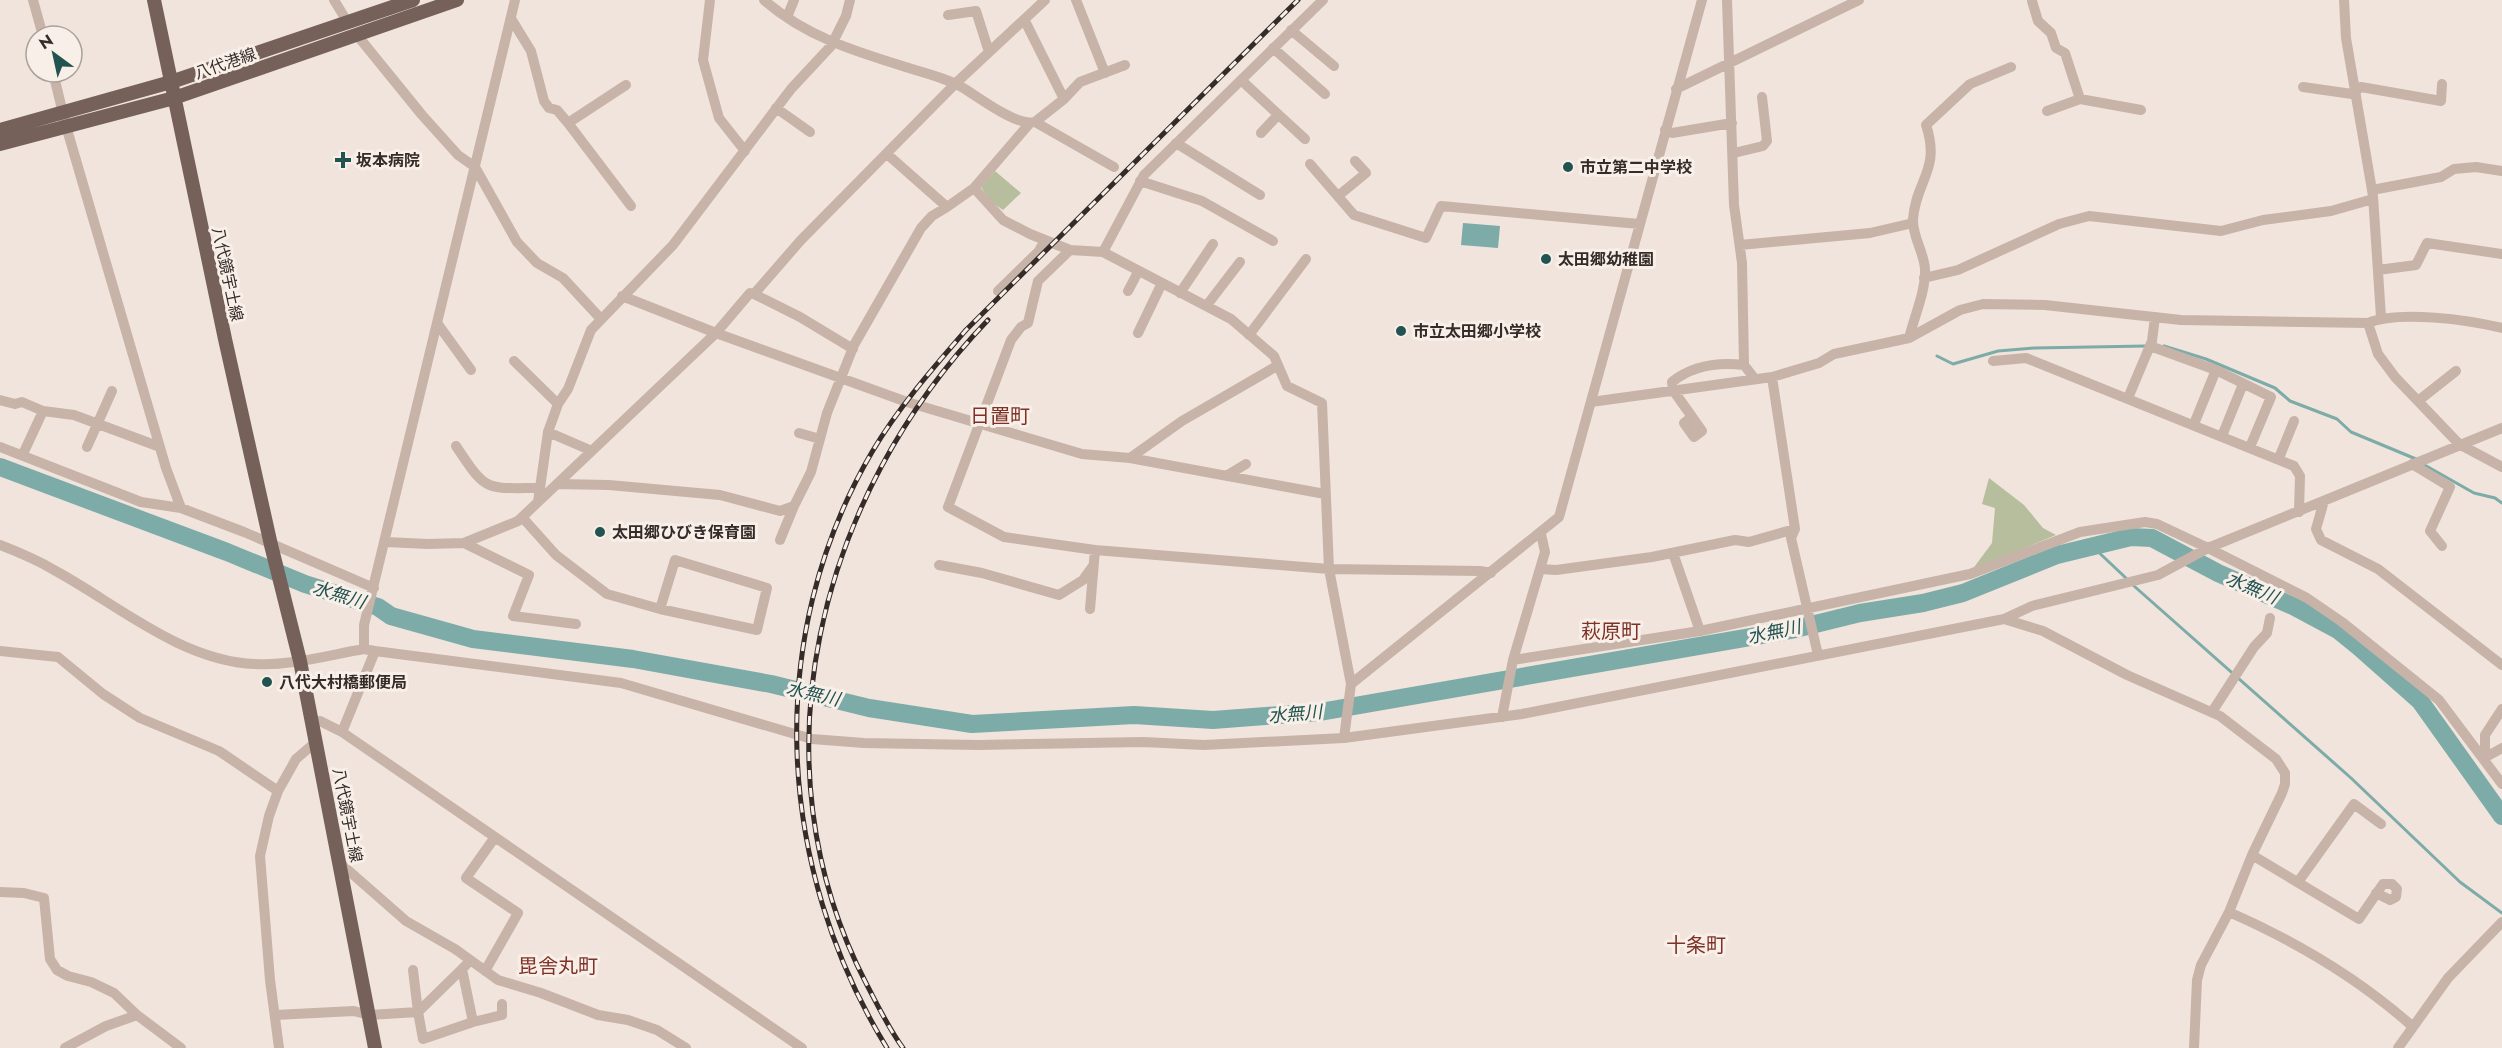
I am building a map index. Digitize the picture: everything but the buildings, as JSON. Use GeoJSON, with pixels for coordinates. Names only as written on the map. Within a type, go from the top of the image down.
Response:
{"type":"FeatureCollection","features":[{"type":"Feature","properties":{"kind":"main road","name":"八代鏡宇土線"},"geometry":{"type":"LineString","coordinates":[[154,0],[272,550],[317,741],[375,1048]]}},
{"type":"Feature","properties":{"kind":"main road","name":"八代港線"},"geometry":{"type":"LineString","coordinates":[[0,144],[171,82],[412,0]]}},
{"type":"Feature","properties":{"kind":"main road","name":"八代港線"},"geometry":{"type":"LineString","coordinates":[[0,130],[174,99],[457,0]]}},
{"type":"Feature","properties":{"kind":"street"},"geometry":{"type":"LineString","coordinates":[[33,0],[40,24]]}},
{"type":"Feature","properties":{"kind":"street"},"geometry":{"type":"LineString","coordinates":[[334,0],[348,22]]}},
{"type":"Feature","properties":{"kind":"street"},"geometry":{"type":"LineString","coordinates":[[342,732],[370,650],[364,625],[386,542],[515,0]]}},
{"type":"Feature","properties":{"kind":"street"},"geometry":{"type":"LineString","coordinates":[[710,0],[703,60],[719,118],[745,151]]}},
{"type":"Feature","properties":{"kind":"street"},"geometry":{"type":"LineString","coordinates":[[764,0],[832,44],[956,83],[1004,113],[1033,122],[1114,167]]}},
{"type":"Feature","properties":{"kind":"street"},"geometry":{"type":"LineString","coordinates":[[787,17],[794,0]]}},
{"type":"Feature","properties":{"kind":"street"},"geometry":{"type":"LineString","coordinates":[[538,502],[548,432],[558,404],[568,389],[583,346],[601,318],[673,245],[776,108],[832,44],[846,16],[850,0]]}},
{"type":"Feature","properties":{"kind":"street"},"geometry":{"type":"LineString","coordinates":[[754,294],[801,240],[956,83],[1045,0]]}},
{"type":"Feature","properties":{"kind":"street"},"geometry":{"type":"LineString","coordinates":[[1076,0],[1106,73]]}},
{"type":"Feature","properties":{"kind":"street"},"geometry":{"type":"LineString","coordinates":[[1103,252],[1140,181],[1323,0]]}},
{"type":"Feature","properties":{"kind":"street"},"geometry":{"type":"LineString","coordinates":[[1351,684],[1541,534],[1559,517],[1702,0]]}},
{"type":"Feature","properties":{"kind":"street"},"geometry":{"type":"LineString","coordinates":[[1727,0],[1734,205],[1740,245],[1744,365],[1755,379]]}},
{"type":"Feature","properties":{"kind":"street"},"geometry":{"type":"LineString","coordinates":[[1676,89],[1860,0]]}},
{"type":"Feature","properties":{"kind":"street"},"geometry":{"type":"LineString","coordinates":[[2344,0],[2346,38],[2373,195],[2381,317]]}},
{"type":"Feature","properties":{"kind":"street"},"geometry":{"type":"LineString","coordinates":[[2032,1],[2038,21],[2052,33],[2056,48],[2065,53],[2080,99]]}},
{"type":"Feature","properties":{"kind":"street"},"geometry":{"type":"LineString","coordinates":[[948,15],[976,11],[989,52]]}},
{"type":"Feature","properties":{"kind":"street"},"geometry":{"type":"LineString","coordinates":[[512,20],[531,51],[544,101],[549,108],[557,110],[568,123],[631,206]]}},
{"type":"Feature","properties":{"kind":"street"},"geometry":{"type":"LineString","coordinates":[[1025,21],[1064,99]]}},
{"type":"Feature","properties":{"kind":"street"},"geometry":{"type":"LineString","coordinates":[[1291,30],[1334,66]]}},
{"type":"Feature","properties":{"kind":"street"},"geometry":{"type":"LineString","coordinates":[[357,34],[422,115],[458,155],[475,166],[517,242],[537,263],[562,278],[601,318]]}},
{"type":"Feature","properties":{"kind":"street"},"geometry":{"type":"LineString","coordinates":[[1273,48],[1295,72],[1325,94]]}},
{"type":"Feature","properties":{"kind":"street"},"geometry":{"type":"LineString","coordinates":[[780,540],[794,506],[805,488],[820,439],[853,349],[921,228],[932,216],[974,188],[1033,122],[1064,99],[1080,82],[1125,65]]}},
{"type":"Feature","properties":{"kind":"street"},"geometry":{"type":"LineString","coordinates":[[1909,338],[1924,278],[1924,264],[1913,223],[1914,210],[1931,164],[1931,142],[1926,124],[1970,84],[2011,67]]}},
{"type":"Feature","properties":{"kind":"street"},"geometry":{"type":"LineString","coordinates":[[1241,80],[1278,115],[1298,138]]}},
{"type":"Feature","properties":{"kind":"street"},"geometry":{"type":"LineString","coordinates":[[56,84],[160,447],[180,508]]}},
{"type":"Feature","properties":{"kind":"street"},"geometry":{"type":"LineString","coordinates":[[2303,87],[2352,94],[2361,87],[2441,101],[2442,84]]}},
{"type":"Feature","properties":{"kind":"street"},"geometry":{"type":"LineString","coordinates":[[568,123],[626,85]]}},
{"type":"Feature","properties":{"kind":"street"},"geometry":{"type":"LineString","coordinates":[[1734,153],[1763,146],[1767,141],[1762,97]]}},
{"type":"Feature","properties":{"kind":"street"},"geometry":{"type":"LineString","coordinates":[[2047,111],[2080,99],[2141,110]]}},
{"type":"Feature","properties":{"kind":"street"},"geometry":{"type":"LineString","coordinates":[[776,108],[810,132]]}},
{"type":"Feature","properties":{"kind":"street"},"geometry":{"type":"LineString","coordinates":[[1261,133],[1278,115]]}},
{"type":"Feature","properties":{"kind":"street"},"geometry":{"type":"LineString","coordinates":[[1665,130],[1672,133],[1732,123]]}},
{"type":"Feature","properties":{"kind":"street"},"geometry":{"type":"LineString","coordinates":[[1176,143],[1257,190]]}},
{"type":"Feature","properties":{"kind":"street"},"geometry":{"type":"LineString","coordinates":[[886,154],[947,207]]}},
{"type":"Feature","properties":{"kind":"street"},"geometry":{"type":"LineString","coordinates":[[1338,196],[1366,173],[1355,161]]}},
{"type":"Feature","properties":{"kind":"street"},"geometry":{"type":"LineString","coordinates":[[1310,164],[1354,215],[1426,238],[1440,206],[1639,224]]}},
{"type":"Feature","properties":{"kind":"street"},"geometry":{"type":"LineString","coordinates":[[1924,278],[1958,270],[2059,224],[2089,216],[2221,231],[2264,220],[2331,211],[2373,195],[2440,177],[2454,169],[2476,167],[2502,171]]}},
{"type":"Feature","properties":{"kind":"street"},"geometry":{"type":"LineString","coordinates":[[1140,181],[1202,201],[1273,241]]}},
{"type":"Feature","properties":{"kind":"street"},"geometry":{"type":"LineString","coordinates":[[974,188],[1003,220],[1070,250],[1103,252],[1231,319],[1274,356],[1287,386],[1322,403],[1329,569],[1351,684],[1344,722],[1344,738]]}},
{"type":"Feature","properties":{"kind":"street"},"geometry":{"type":"LineString","coordinates":[[1740,245],[1870,233],[1913,223]]}},
{"type":"Feature","properties":{"kind":"street"},"geometry":{"type":"LineString","coordinates":[[998,291],[1039,251],[1045,240]]}},
{"type":"Feature","properties":{"kind":"street"},"geometry":{"type":"LineString","coordinates":[[2378,270],[2416,265],[2427,243],[2502,254]]}},
{"type":"Feature","properties":{"kind":"street"},"geometry":{"type":"LineString","coordinates":[[1180,293],[1213,244]]}},
{"type":"Feature","properties":{"kind":"street"},"geometry":{"type":"LineString","coordinates":[[1070,250],[1038,281],[1028,324],[1021,327],[1011,340],[948,507],[1004,537],[1095,550],[1329,569],[1491,573]]}},
{"type":"Feature","properties":{"kind":"street"},"geometry":{"type":"LineString","coordinates":[[1249,335],[1306,259]]}},
{"type":"Feature","properties":{"kind":"street"},"geometry":{"type":"LineString","coordinates":[[1207,305],[1240,262]]}},
{"type":"Feature","properties":{"kind":"street"},"geometry":{"type":"LineString","coordinates":[[1128,291],[1138,272]]}},
{"type":"Feature","properties":{"kind":"street"},"geometry":{"type":"LineString","coordinates":[[1138,333],[1162,283]]}},
{"type":"Feature","properties":{"kind":"street"},"geometry":{"type":"LineString","coordinates":[[386,542],[464,543],[491,534],[522,517],[716,333],[750,293],[800,317],[853,349]]}},
{"type":"Feature","properties":{"kind":"street"},"geometry":{"type":"LineString","coordinates":[[622,296],[841,379],[979,425],[1082,454],[1130,458],[1325,494]]}},
{"type":"Feature","properties":{"kind":"street"},"geometry":{"type":"LineString","coordinates":[[1591,402],[1772,377],[1819,363],[1834,354],[1909,338],[1960,310],[1983,304],[2045,305],[2155,317],[2272,323],[2368,323],[2381,317],[2463,320],[2502,328]]}},
{"type":"Feature","properties":{"kind":"street"},"geometry":{"type":"LineString","coordinates":[[2128,398],[2150,346],[2155,317]]}},
{"type":"Feature","properties":{"kind":"street"},"geometry":{"type":"LineString","coordinates":[[437,323],[471,370]]}},
{"type":"Feature","properties":{"kind":"street"},"geometry":{"type":"LineString","coordinates":[[2368,323],[2378,354],[2394,377],[2459,444],[2502,466]]}},
{"type":"Feature","properties":{"kind":"street"},"geometry":{"type":"LineString","coordinates":[[2150,346],[2216,370],[2271,397],[2250,447]]}},
{"type":"Feature","properties":{"kind":"street"},"geometry":{"type":"LineString","coordinates":[[1993,361],[2026,358],[2279,458],[2294,466],[2300,476],[2299,512]]}},
{"type":"Feature","properties":{"kind":"street"},"geometry":{"type":"LineString","coordinates":[[514,361],[558,404]]}},
{"type":"Feature","properties":{"kind":"street"},"geometry":{"type":"LineString","coordinates":[[1692,417],[1673,390],[1672,382],[1694,369],[1726,363],[1744,365]]}},
{"type":"Feature","properties":{"kind":"street"},"geometry":{"type":"LineString","coordinates":[[1130,458],[1182,421],[1277,366]]}},
{"type":"Feature","properties":{"kind":"street"},"geometry":{"type":"LineString","coordinates":[[2194,424],[2216,370]]}},
{"type":"Feature","properties":{"kind":"street"},"geometry":{"type":"LineString","coordinates":[[2418,401],[2456,371]]}},
{"type":"Feature","properties":{"kind":"street"},"geometry":{"type":"LineString","coordinates":[[1772,377],[1795,529],[1791,538],[1818,655]]}},
{"type":"Feature","properties":{"kind":"street"},"geometry":{"type":"LineString","coordinates":[[2222,436],[2243,384]]}},
{"type":"Feature","properties":{"kind":"street"},"geometry":{"type":"LineString","coordinates":[[87,447],[112,391]]}},
{"type":"Feature","properties":{"kind":"street"},"geometry":{"type":"LineString","coordinates":[[0,400],[15,404],[22,402],[43,411],[74,415],[160,447]]}},
{"type":"Feature","properties":{"kind":"street"},"geometry":{"type":"LineString","coordinates":[[23,454],[43,411]]}},
{"type":"Feature","properties":{"kind":"street"},"geometry":{"type":"LineString","coordinates":[[2279,458],[2294,421]]}},
{"type":"Feature","properties":{"kind":"street"},"geometry":{"type":"LineString","coordinates":[[0,545],[55,570],[155,631],[215,657],[256,664],[300,661],[370,650],[621,683],[781,732],[831,740],[978,745],[1143,742],[1204,745],[1344,738],[1502,717],[1590,702],[1818,655],[2004,620],[2032,606],[2117,587],[2158,575],[2205,549],[2502,428]]}},
{"type":"Feature","properties":{"kind":"street"},"geometry":{"type":"LineString","coordinates":[[548,432],[592,451]]}},
{"type":"Feature","properties":{"kind":"street"},"geometry":{"type":"LineString","coordinates":[[799,433],[820,439]]}},
{"type":"Feature","properties":{"kind":"street"},"geometry":{"type":"LineString","coordinates":[[456,446],[478,478],[492,488],[540,488]]}},
{"type":"Feature","properties":{"kind":"street"},"geometry":{"type":"LineString","coordinates":[[0,447],[23,454],[141,502],[180,508],[272,550],[373,591]]}},
{"type":"Feature","properties":{"kind":"street"},"geometry":{"type":"LineString","coordinates":[[1226,476],[1246,464]]}},
{"type":"Feature","properties":{"kind":"street"},"geometry":{"type":"LineString","coordinates":[[2412,464],[2450,487],[2430,531],[2442,546]]}},
{"type":"Feature","properties":{"kind":"street"},"geometry":{"type":"LineString","coordinates":[[557,484],[609,485],[720,495],[780,511],[794,506]]}},
{"type":"Feature","properties":{"kind":"street"},"geometry":{"type":"LineString","coordinates":[[2324,501],[2316,529],[2320,540],[2378,569],[2502,665]]}},
{"type":"Feature","properties":{"kind":"street"},"geometry":{"type":"LineString","coordinates":[[522,517],[556,555],[607,594],[660,609],[757,630],[767,588],[675,560],[660,609]]}},
{"type":"Feature","properties":{"kind":"street"},"geometry":{"type":"LineString","coordinates":[[1513,663],[1700,631],[1970,574],[2080,532],[2121,524],[2157,524],[2307,598],[2351,629],[2439,700],[2502,784]]}},
{"type":"Feature","properties":{"kind":"street"},"geometry":{"type":"LineString","coordinates":[[1540,569],[1556,570],[1673,553],[1735,540],[1749,542],[1795,529]]}},
{"type":"Feature","properties":{"kind":"street"},"geometry":{"type":"LineString","coordinates":[[1502,717],[1513,663],[1545,552],[1541,534]]}},
{"type":"Feature","properties":{"kind":"street"},"geometry":{"type":"LineString","coordinates":[[464,543],[529,575],[509,616],[576,624]]}},
{"type":"Feature","properties":{"kind":"street"},"geometry":{"type":"LineString","coordinates":[[1090,609],[1095,550]]}},
{"type":"Feature","properties":{"kind":"street"},"geometry":{"type":"LineString","coordinates":[[1673,553],[1700,631]]}},
{"type":"Feature","properties":{"kind":"street"},"geometry":{"type":"LineString","coordinates":[[939,565],[982,573],[1059,595],[1083,580],[1093,566]]}},
{"type":"Feature","properties":{"kind":"street"},"geometry":{"type":"LineString","coordinates":[[2212,712],[2267,633],[2270,618]]}},
{"type":"Feature","properties":{"kind":"street"},"geometry":{"type":"LineString","coordinates":[[2004,620],[2043,631],[2127,675],[2212,712],[2276,759],[2285,773],[2282,793],[2252,855],[2229,912],[2201,965],[2197,980],[2194,1048]]}},
{"type":"Feature","properties":{"kind":"street"},"geometry":{"type":"LineString","coordinates":[[0,651],[58,657],[103,694],[140,718],[219,751],[278,791]]}},
{"type":"Feature","properties":{"kind":"street"},"geometry":{"type":"LineString","coordinates":[[2485,760],[2485,735],[2502,710]]}},
{"type":"Feature","properties":{"kind":"street"},"geometry":{"type":"LineString","coordinates":[[312,722],[321,721],[342,732],[802,1048]]}},
{"type":"Feature","properties":{"kind":"street"},"geometry":{"type":"LineString","coordinates":[[279,1048],[260,856],[269,816],[278,791],[296,759],[317,741]]}},
{"type":"Feature","properties":{"kind":"street"},"geometry":{"type":"LineString","coordinates":[[2485,760],[2502,748]]}},
{"type":"Feature","properties":{"kind":"street"},"geometry":{"type":"LineString","coordinates":[[2298,882],[2354,804],[2381,824]]}},
{"type":"Feature","properties":{"kind":"street"},"geometry":{"type":"LineString","coordinates":[[485,970],[518,913],[466,878],[495,837]]}},
{"type":"Feature","properties":{"kind":"street"},"geometry":{"type":"LineString","coordinates":[[2252,855],[2359,919],[2376,893]]}},
{"type":"Feature","properties":{"kind":"street"},"geometry":{"type":"LineString","coordinates":[[341,864],[406,921],[498,980],[541,993],[598,1015],[628,1020],[657,1030],[686,1048]]}},
{"type":"Feature","properties":{"kind":"street"},"geometry":{"type":"LineString","coordinates":[[0,892],[24,892],[44,898],[50,959],[57,970],[114,993],[137,1015],[181,1048]]}},
{"type":"Feature","properties":{"kind":"street"},"geometry":{"type":"LineString","coordinates":[[2229,912],[2309,952],[2372,992],[2412,1026]]}},
{"type":"Feature","properties":{"kind":"street"},"geometry":{"type":"LineString","coordinates":[[2398,1048],[2448,978],[2502,922]]}},
{"type":"Feature","properties":{"kind":"street"},"geometry":{"type":"LineString","coordinates":[[275,1015],[354,1011],[369,1015],[418,1012],[470,960]]}},
{"type":"Feature","properties":{"kind":"street"},"geometry":{"type":"LineString","coordinates":[[462,969],[473,1022]]}},
{"type":"Feature","properties":{"kind":"street"},"geometry":{"type":"LineString","coordinates":[[413,970],[423,1039],[502,1015],[502,1004]]}},
{"type":"Feature","properties":{"kind":"street"},"geometry":{"type":"LineString","coordinates":[[65,1048],[97,1030],[137,1015]]}},
{"type":"Feature","properties":{"kind":"green space"},"geometry":{"type":"Polygon","coordinates":[[[995,171],[1021,193],[1003,210],[990,201],[981,187],[995,171]]]}},
{"type":"Feature","properties":{"kind":"green space"},"geometry":{"type":"Polygon","coordinates":[[[1989,478],[2024,505],[2043,528],[2056,535],[1972,570],[1992,543],[1995,508],[1982,504],[1989,478]]]}},
{"type":"Feature","properties":{"kind":"water"},"geometry":{"type":"Polygon","coordinates":[[[1463,223],[1500,226],[1498,248],[1461,245],[1463,223]]]}},
{"type":"Feature","properties":{"kind":"waterway"},"geometry":{"type":"LineString","coordinates":[[1937,356],[1953,364],[1998,351],[2146,346]]}},
{"type":"Feature","properties":{"kind":"waterway"},"geometry":{"type":"LineString","coordinates":[[2164,346],[2206,359],[2275,388],[2290,401],[2337,419],[2351,432],[2416,459]]}},
{"type":"Feature","properties":{"kind":"waterway"},"geometry":{"type":"LineString","coordinates":[[2421,463],[2474,493],[2495,498],[2502,503]]}},
{"type":"Feature","properties":{"kind":"waterway","name":"水無川"},"geometry":{"type":"LineString","coordinates":[[0,467],[227,552],[305,584],[378,607],[391,616],[473,639],[633,659],[771,684],[869,708],[972,724],[1134,715],[1213,720],[1320,712],[1791,630],[1860,613],[1923,603],[1963,593],[2057,555],[2131,537],[2152,538],[2218,573],[2295,607],[2338,630],[2420,701],[2502,816]]}},
{"type":"Feature","properties":{"kind":"waterway"},"geometry":{"type":"LineString","coordinates":[[2092,546],[2127,579]]}},
{"type":"Feature","properties":{"kind":"waterway"},"geometry":{"type":"LineString","coordinates":[[2134,586],[2351,778],[2460,882],[2502,913]]}},
{"type":"Feature","properties":{"kind":"railway"},"geometry":{"type":"LineString","coordinates":[[887,1048],[850,978],[822,905],[805,829],[797,752],[800,675],[813,598],[837,524],[882,436],[916,389],[966,330],[1298,0]]}},
{"type":"Feature","properties":{"kind":"railway"},"geometry":{"type":"LineString","coordinates":[[903,1048],[867,985],[832,899],[813,811],[809,723],[820,634],[845,549],[881,467],[929,390],[988,320]]}},
{"type":"Feature","properties":{"kind":"place","name":"坂本病院"},"geometry":{"type":"Point","coordinates":[343,160]}},
{"type":"Feature","properties":{"kind":"place","name":"市立第二中学校"},"geometry":{"type":"Point","coordinates":[1568,167]}},
{"type":"Feature","properties":{"kind":"place","name":"太田郷幼稚園"},"geometry":{"type":"Point","coordinates":[1546,259]}},
{"type":"Feature","properties":{"kind":"place","name":"市立太田郷小学校"},"geometry":{"type":"Point","coordinates":[1401,331]}},
{"type":"Feature","properties":{"kind":"place","name":"太田郷ひびき保育園"},"geometry":{"type":"Point","coordinates":[600,532]}},
{"type":"Feature","properties":{"kind":"place","name":"八代大村橋郵便局"},"geometry":{"type":"Point","coordinates":[267,682]}},
{"type":"Feature","properties":{"kind":"district","name":"日置町"},"geometry":{"type":"Point","coordinates":[1000,416]}},
{"type":"Feature","properties":{"kind":"district","name":"萩原町"},"geometry":{"type":"Point","coordinates":[1611,631]}},
{"type":"Feature","properties":{"kind":"district","name":"十条町"},"geometry":{"type":"Point","coordinates":[1696,945]}},
{"type":"Feature","properties":{"kind":"district","name":"毘舎丸町"},"geometry":{"type":"Point","coordinates":[558,966]}}]}
